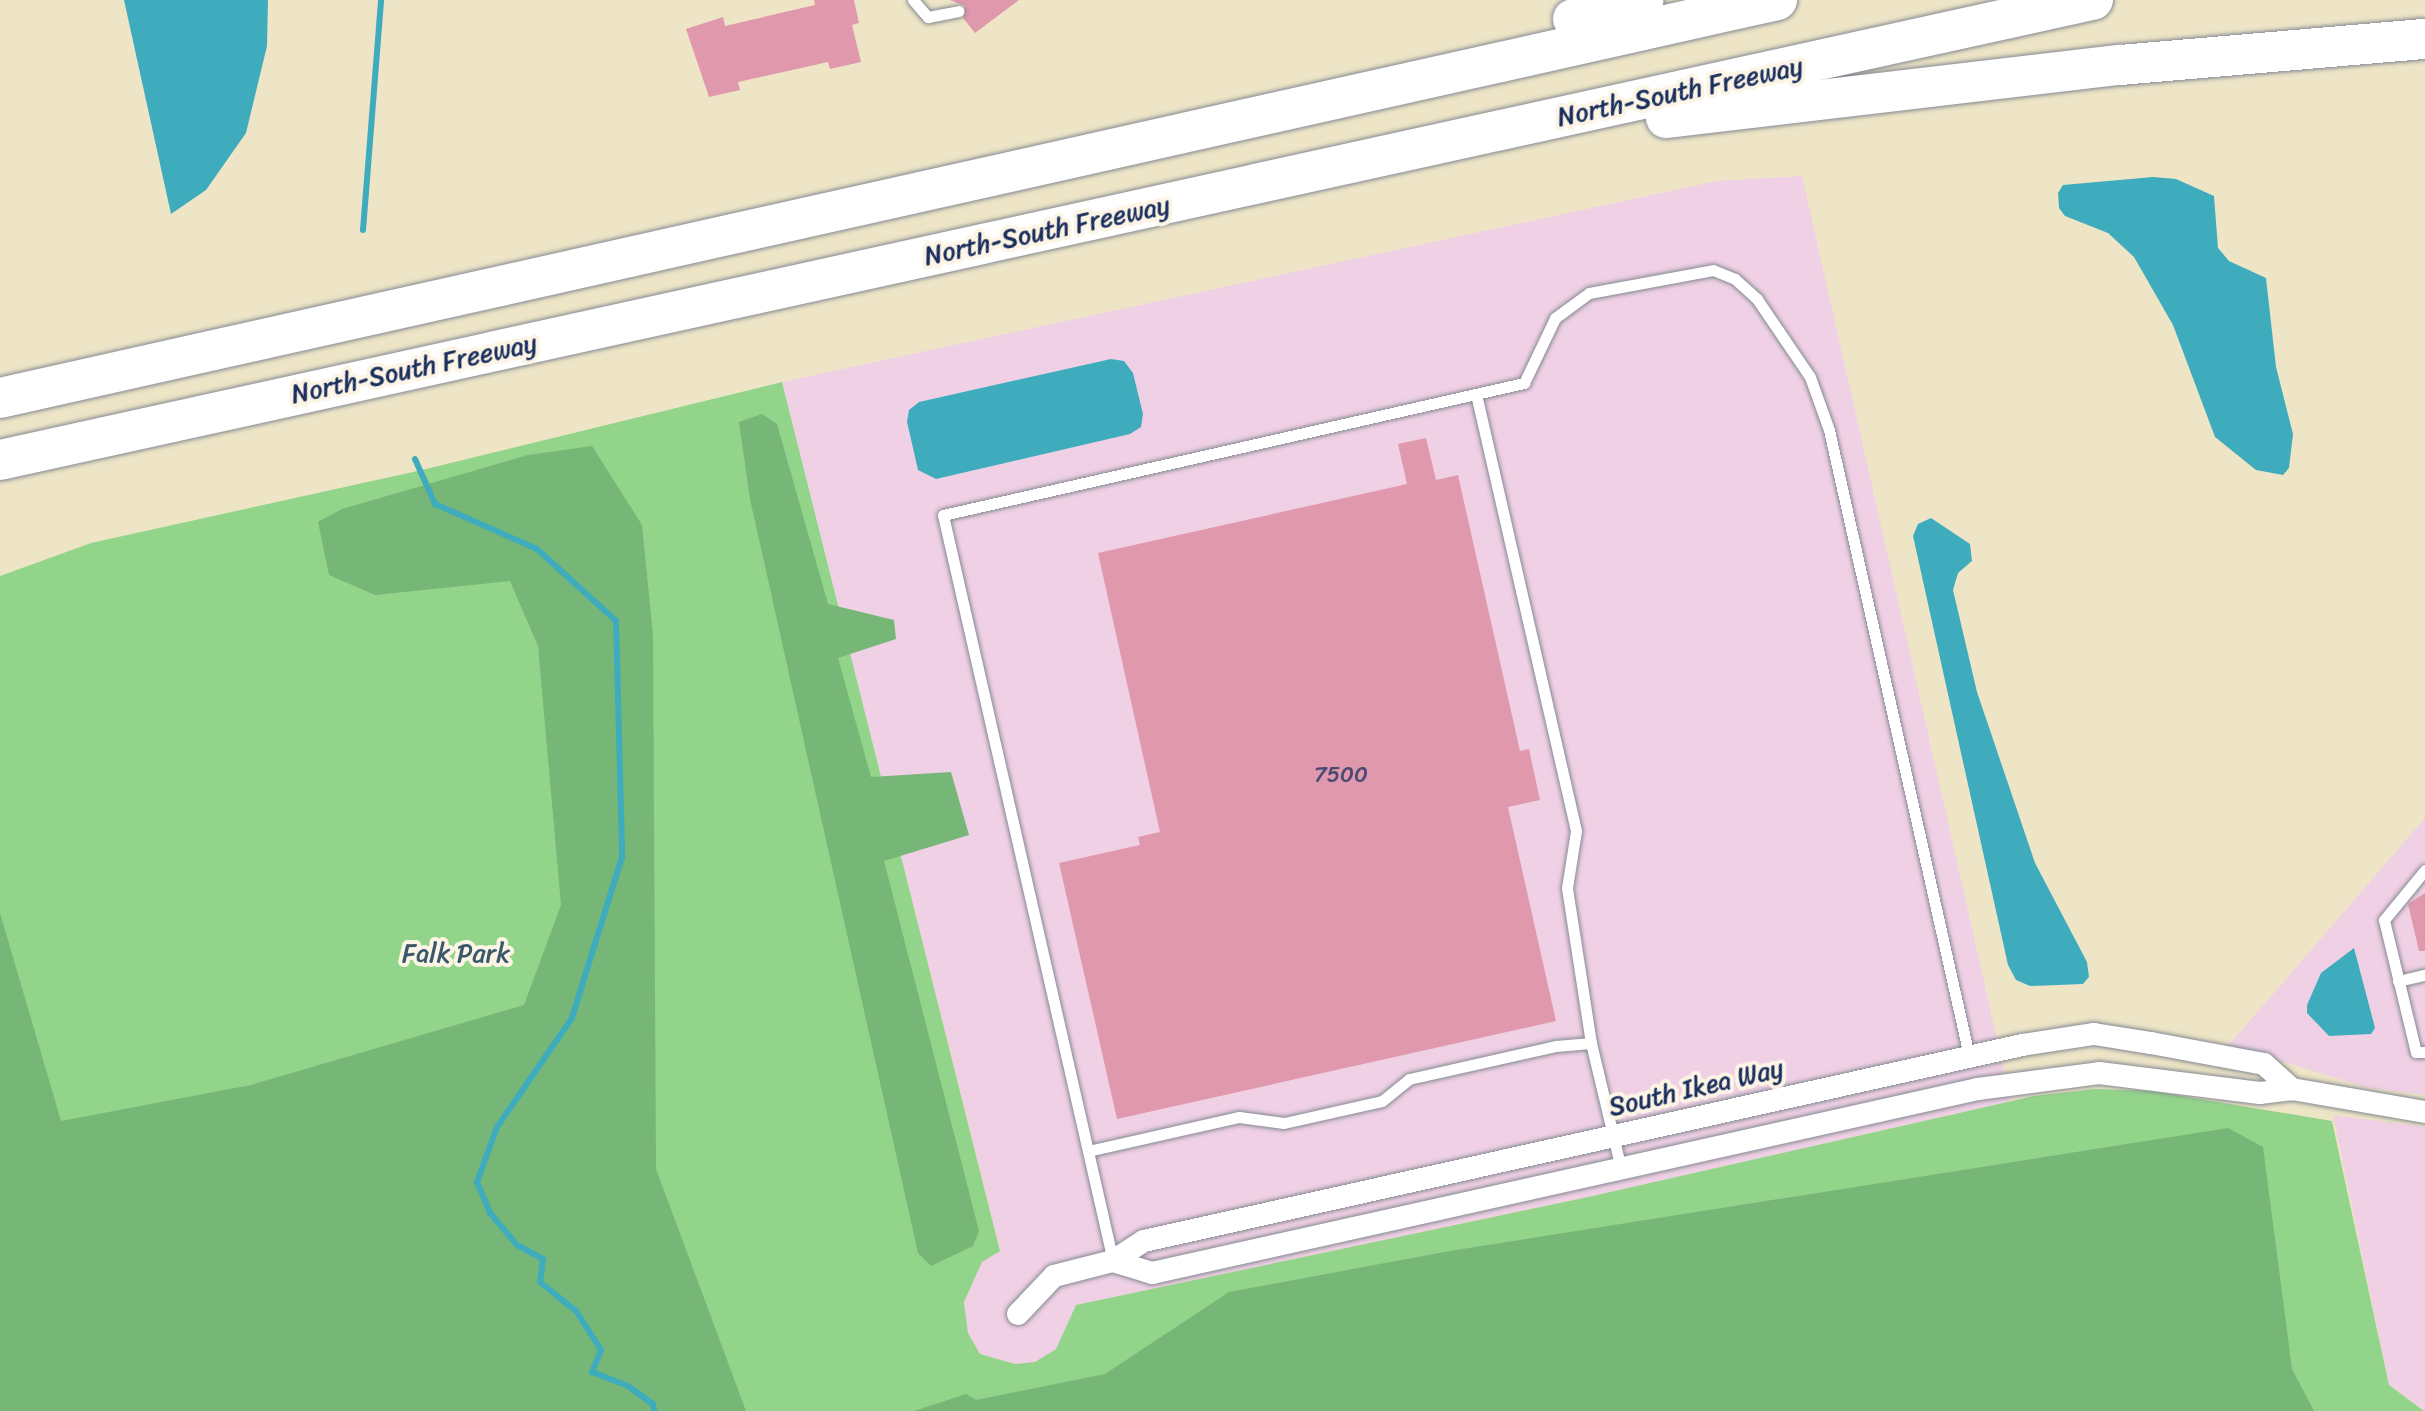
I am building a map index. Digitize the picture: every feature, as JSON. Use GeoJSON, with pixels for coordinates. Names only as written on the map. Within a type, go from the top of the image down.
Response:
{"type":"FeatureCollection","features":[{"type":"Feature","properties":{"kind":"highway"},"geometry":{"type":"LineString","coordinates":[[1127,144],[1643,0]]}},
{"type":"Feature","properties":{"kind":"highway"},"geometry":{"type":"LineString","coordinates":[[0,396],[1777,0]]}},
{"type":"Feature","properties":{"kind":"highway","name":"North-South Freeway"},"geometry":{"type":"LineString","coordinates":[[0,460],[2093,0]]}},
{"type":"Feature","properties":{"kind":"highway"},"geometry":{"type":"LineString","coordinates":[[1416,150],[1966,81],[2425,39]]}},
{"type":"Feature","properties":{"kind":"highway"},"geometry":{"type":"LineString","coordinates":[[0,471],[148,427]]}},
{"type":"Feature","properties":{"kind":"street","name":"South Ikea Way"},"geometry":{"type":"LineString","coordinates":[[1018,1314],[1054,1276],[1113,1261],[1144,1241],[1969,1056],[2094,1034],[2264,1064],[2292,1089]]}},
{"type":"Feature","properties":{"kind":"street"},"geometry":{"type":"LineString","coordinates":[[1113,1261],[1152,1273],[2030,1081],[2099,1073],[2260,1093],[2292,1089],[2425,1112]]}},
{"type":"Feature","properties":{"kind":"lane"},"geometry":{"type":"LineString","coordinates":[[913,0],[928,17],[958,11]]}},
{"type":"Feature","properties":{"kind":"lane"},"geometry":{"type":"LineString","coordinates":[[1113,1261],[943,515],[1524,383],[1555,318],[1589,293],[1713,270],[1735,279],[1764,309],[1810,377],[1829,430],[1969,1056]]}},
{"type":"Feature","properties":{"kind":"lane"},"geometry":{"type":"LineString","coordinates":[[1476,394],[1576,831],[1567,888],[1591,1043],[1621,1169]]}},
{"type":"Feature","properties":{"kind":"lane"},"geometry":{"type":"LineString","coordinates":[[2425,870],[2384,920],[2416,1052],[2425,1052]]}},
{"type":"Feature","properties":{"kind":"lane"},"geometry":{"type":"LineString","coordinates":[[2398,981],[2425,975]]}},
{"type":"Feature","properties":{"kind":"lane"},"geometry":{"type":"LineString","coordinates":[[1088,1151],[1239,1117],[1284,1123],[1382,1101],[1409,1079],[1556,1046],[1591,1043]]}},
{"type":"Feature","properties":{"kind":"shaded area"},"geometry":{"type":"Polygon","coordinates":[[[1802,176],[2011,1101],[1588,1197],[1076,1305],[1056,1350],[1035,1363],[1015,1365],[980,1354],[968,1333],[964,1302],[982,1262],[1000,1250],[782,382],[1717,181],[1802,176]]]}},
{"type":"Feature","properties":{"kind":"shaded area"},"geometry":{"type":"Polygon","coordinates":[[[2425,818],[2425,1095],[2365,1087],[2229,1045],[2425,818]]]}},
{"type":"Feature","properties":{"kind":"shaded area"},"geometry":{"type":"Polygon","coordinates":[[[2333,1115],[2425,1127],[2425,1411],[2389,1385],[2333,1115]]]}},
{"type":"Feature","properties":{"kind":"green space","name":"Falk Park"},"geometry":{"type":"Polygon","coordinates":[[[782,382],[1000,1251],[982,1262],[964,1302],[968,1333],[980,1354],[1015,1364],[1035,1362],[1056,1349],[1076,1305],[1588,1197],[2034,1096],[2095,1089],[2152,1091],[2332,1121],[2389,1385],[2424,1411],[0,1411],[0,576],[91,543],[422,470],[782,382]]]}},
{"type":"Feature","properties":{"kind":"green space"},"geometry":{"type":"Polygon","coordinates":[[[762,414],[777,424],[828,604],[894,620],[896,639],[838,658],[871,777],[951,772],[969,835],[884,861],[979,1231],[973,1246],[931,1266],[918,1253],[750,499],[739,422],[762,414]]]}},
{"type":"Feature","properties":{"kind":"green space"},"geometry":{"type":"Polygon","coordinates":[[[592,446],[642,525],[653,635],[656,1169],[746,1411],[0,1411],[0,913],[61,1121],[251,1085],[524,1005],[561,905],[538,646],[510,581],[375,595],[329,575],[318,522],[342,509],[528,455],[592,446]]]}},
{"type":"Feature","properties":{"kind":"green space"},"geometry":{"type":"Polygon","coordinates":[[[2228,1128],[2263,1147],[2292,1369],[2314,1411],[914,1411],[966,1394],[976,1400],[1105,1374],[1229,1292],[1450,1251],[2228,1128]]]}},
{"type":"Feature","properties":{"kind":"water"},"geometry":{"type":"Polygon","coordinates":[[[124,0],[268,0],[267,46],[246,133],[206,190],[171,214],[124,0]]]}},
{"type":"Feature","properties":{"kind":"water"},"geometry":{"type":"Polygon","coordinates":[[[2153,177],[2176,179],[2214,196],[2218,248],[2229,261],[2266,278],[2276,367],[2293,434],[2289,468],[2283,475],[2256,470],[2215,437],[2173,325],[2134,257],[2108,233],[2065,216],[2059,208],[2058,193],[2063,185],[2153,177]]]}},
{"type":"Feature","properties":{"kind":"water"},"geometry":{"type":"Polygon","coordinates":[[[1111,359],[1124,361],[1133,373],[1143,414],[1141,427],[1130,434],[936,479],[918,470],[907,422],[909,410],[919,402],[1111,359]]]}},
{"type":"Feature","properties":{"kind":"water"},"geometry":{"type":"Polygon","coordinates":[[[1931,518],[1970,544],[1972,561],[1958,573],[1953,590],[1977,692],[2035,863],[2087,962],[2089,977],[2083,984],[2030,986],[2016,980],[2008,965],[1913,536],[1918,524],[1931,518]]]}},
{"type":"Feature","properties":{"kind":"water"},"geometry":{"type":"Polygon","coordinates":[[[2354,948],[2375,1028],[2371,1034],[2329,1036],[2307,1013],[2307,1005],[2321,973],[2354,948]]]}},
{"type":"Feature","properties":{"kind":"building"},"geometry":{"type":"Polygon","coordinates":[[[814,0],[854,0],[859,23],[852,25],[861,62],[830,69],[828,62],[738,82],[740,90],[709,97],[686,29],[723,17],[725,26],[815,5],[814,0]]]}},
{"type":"Feature","properties":{"kind":"building"},"geometry":{"type":"Polygon","coordinates":[[[950,0],[1019,0],[975,33],[963,18],[965,6],[950,0]]]}},
{"type":"Feature","properties":{"kind":"building"},"geometry":{"type":"Polygon","coordinates":[[[1426,438],[1436,480],[1458,475],[1520,751],[1529,749],[1540,800],[1508,807],[1556,1021],[1117,1119],[1059,863],[1140,845],[1138,837],[1160,832],[1098,553],[1407,484],[1398,444],[1426,438]]]}},
{"type":"Feature","properties":{"kind":"building"},"geometry":{"type":"Polygon","coordinates":[[[2425,893],[2425,951],[2419,951],[2408,904],[2425,893]]]}},
{"type":"Feature","properties":{"kind":"waterway"},"geometry":{"type":"LineString","coordinates":[[363,230],[381,0]]}},
{"type":"Feature","properties":{"kind":"waterway"},"geometry":{"type":"LineString","coordinates":[[415,459],[435,504],[537,549],[616,621],[622,857],[572,1018],[497,1127],[477,1182],[490,1213],[517,1245],[543,1259],[540,1282],[576,1311],[601,1350],[592,1372],[628,1386],[653,1404],[654,1411]]}}]}
